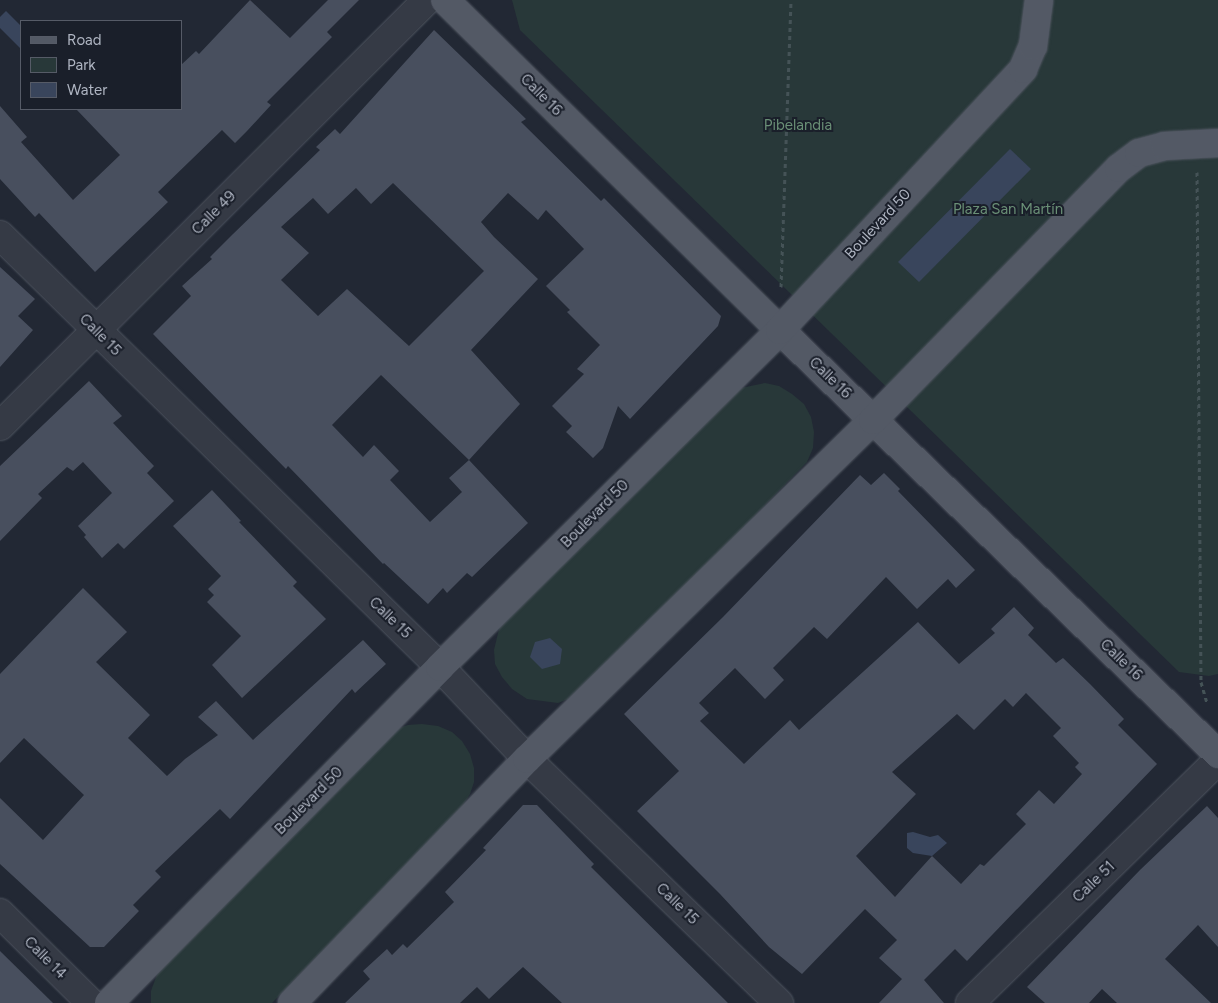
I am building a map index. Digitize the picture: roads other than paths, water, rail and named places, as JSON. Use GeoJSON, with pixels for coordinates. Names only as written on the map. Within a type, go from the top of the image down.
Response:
{"type":"FeatureCollection","features":[{"type":"Feature","properties":{"kind":"main road","name":"Calle 16"},"geometry":{"type":"LineString","coordinates":[[445,0],[780,330],[1218,754]]}},
{"type":"Feature","properties":{"kind":"main road","name":"Boulevard 50"},"geometry":{"type":"LineString","coordinates":[[110,1003],[440,668],[780,330],[1022,69],[1033,46],[1039,0]]}},
{"type":"Feature","properties":{"kind":"main road"},"geometry":{"type":"LineString","coordinates":[[292,1003],[527,759],[873,420],[1119,168],[1139,153],[1165,146],[1207,144]]}},
{"type":"Feature","properties":{"kind":"street","name":"Calle 49"},"geometry":{"type":"LineString","coordinates":[[0,426],[427,0]]}},
{"type":"Feature","properties":{"kind":"street","name":"Calle 15"},"geometry":{"type":"LineString","coordinates":[[0,235],[440,668],[527,759],[779,1003]]}},
{"type":"Feature","properties":{"kind":"street","name":"Calle 51"},"geometry":{"type":"LineString","coordinates":[[970,1003],[1218,760]]}},
{"type":"Feature","properties":{"kind":"street","name":"Calle 14"},"geometry":{"type":"LineString","coordinates":[[0,913],[91,1003]]}},
{"type":"Feature","properties":{"kind":"water"},"geometry":{"type":"Polygon","coordinates":[[[6,11],[20,25],[20,48],[0,28],[0,17],[6,11]]]}},
{"type":"Feature","properties":{"kind":"water"},"geometry":{"type":"Polygon","coordinates":[[[1010,149],[1031,169],[919,282],[898,262],[1010,149]]]}},
{"type":"Feature","properties":{"kind":"water"},"geometry":{"type":"Polygon","coordinates":[[[550,638],[562,649],[560,664],[542,669],[530,657],[535,642],[550,638]]]}},
{"type":"Feature","properties":{"kind":"water"},"geometry":{"type":"Polygon","coordinates":[[[913,832],[930,837],[938,835],[947,843],[932,856],[913,853],[907,848],[907,833],[913,832]]]}},
{"type":"Feature","properties":{"kind":"park label","name":"Pibelandia"},"geometry":{"type":"Point","coordinates":[798,126]}},
{"type":"Feature","properties":{"kind":"park label","name":"Plaza San Martín"},"geometry":{"type":"Point","coordinates":[1008,210]}}]}
